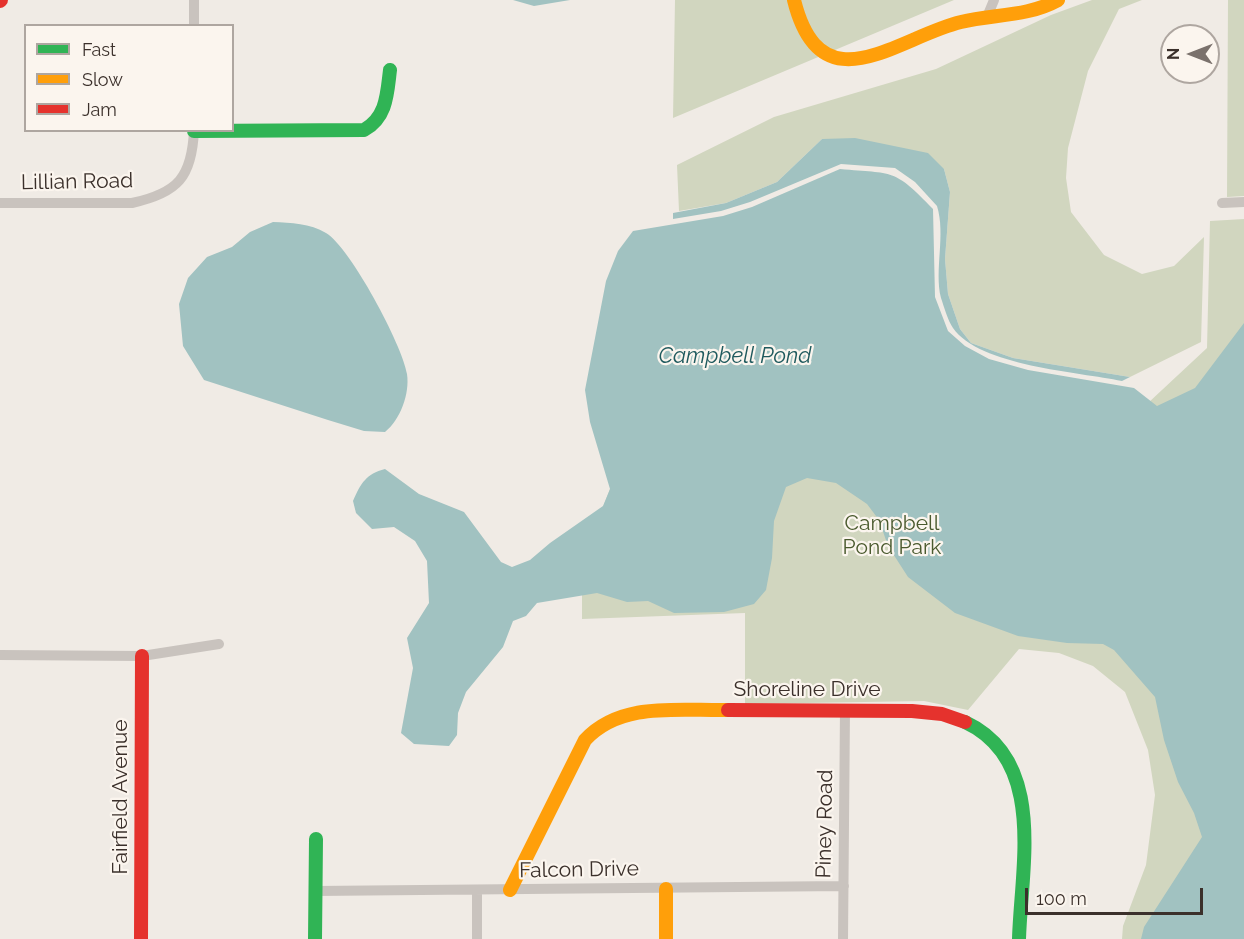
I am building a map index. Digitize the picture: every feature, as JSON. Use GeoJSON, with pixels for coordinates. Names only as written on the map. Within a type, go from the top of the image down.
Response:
{"type":"FeatureCollection","features":[{"type":"Feature","properties":{"kind":"street"},"geometry":{"type":"LineString","coordinates":[[194,0],[194,24]]}},
{"type":"Feature","properties":{"kind":"street"},"geometry":{"type":"LineString","coordinates":[[794,0],[800,24],[813,42],[832,57],[850,61],[865,60],[945,26],[987,17],[1033,13],[1058,0]]}},
{"type":"Feature","properties":{"kind":"street"},"geometry":{"type":"LineString","coordinates":[[987,17],[994,0]]}},
{"type":"Feature","properties":{"kind":"street"},"geometry":{"type":"LineString","coordinates":[[234,131],[364,130],[376,125],[383,113],[390,70]]}},
{"type":"Feature","properties":{"kind":"street","name":"Lillian Road"},"geometry":{"type":"LineString","coordinates":[[0,203],[132,203],[167,193],[183,177],[193,156],[194,132]]}},
{"type":"Feature","properties":{"kind":"street"},"geometry":{"type":"LineString","coordinates":[[1222,203],[1244,202]]}},
{"type":"Feature","properties":{"kind":"street"},"geometry":{"type":"LineString","coordinates":[[0,655],[142,656],[219,644]]}},
{"type":"Feature","properties":{"kind":"street","name":"Fairfield Avenue"},"geometry":{"type":"LineString","coordinates":[[141,939],[142,656]]}},
{"type":"Feature","properties":{"kind":"street","name":"Piney Road"},"geometry":{"type":"LineString","coordinates":[[843,939],[845,709]]}},
{"type":"Feature","properties":{"kind":"street","name":"Shoreline Drive"},"geometry":{"type":"LineString","coordinates":[[510,890],[585,740],[599,725],[615,716],[632,712],[845,709],[914,712],[951,717],[977,728],[1001,748],[1016,775],[1020,794],[1019,939]]}},
{"type":"Feature","properties":{"kind":"street"},"geometry":{"type":"LineString","coordinates":[[315,939],[316,839]]}},
{"type":"Feature","properties":{"kind":"street","name":"Falcon Drive"},"geometry":{"type":"LineString","coordinates":[[315,891],[844,886]]}},
{"type":"Feature","properties":{"kind":"street"},"geometry":{"type":"LineString","coordinates":[[666,889],[666,939]]}},
{"type":"Feature","properties":{"kind":"street"},"geometry":{"type":"LineString","coordinates":[[477,891],[477,939]]}},
{"type":"Feature","properties":{"kind":"green space"},"geometry":{"type":"Polygon","coordinates":[[[675,0],[954,0],[673,118],[675,0]]]}},
{"type":"Feature","properties":{"kind":"green space"},"geometry":{"type":"Polygon","coordinates":[[[1092,0],[1142,0],[1119,9],[1088,71],[1068,148],[1066,178],[1071,212],[1104,255],[1142,274],[1174,266],[1204,237],[1201,342],[1130,377],[1013,358],[971,343],[960,329],[948,294],[945,259],[950,192],[944,169],[822,139],[777,182],[726,203],[679,211],[677,165],[774,117],[936,69],[1051,15],[1092,0]]]}},
{"type":"Feature","properties":{"kind":"green space"},"geometry":{"type":"Polygon","coordinates":[[[1228,0],[1244,0],[1244,196],[1227,197],[1228,0]]]}},
{"type":"Feature","properties":{"kind":"green space","name":"Campbell Pond"},"geometry":{"type":"Polygon","coordinates":[[[1244,219],[1244,939],[1122,939],[1123,926],[1146,865],[1155,795],[1148,750],[1125,692],[1093,666],[1059,653],[1019,649],[968,710],[924,701],[745,704],[745,613],[582,619],[582,561],[706,242],[953,382],[1118,431],[1207,348],[1210,221],[1244,219]]]}},
{"type":"Feature","properties":{"kind":"water"},"geometry":{"type":"Polygon","coordinates":[[[513,0],[570,0],[534,6],[513,0]]]}},
{"type":"Feature","properties":{"kind":"water"},"geometry":{"type":"Polygon","coordinates":[[[855,138],[928,153],[944,169],[950,192],[945,259],[948,294],[960,329],[971,343],[1013,358],[1130,377],[1122,381],[1031,365],[984,351],[966,341],[951,325],[941,298],[939,287],[940,229],[937,206],[915,182],[895,168],[841,164],[750,202],[721,211],[673,219],[673,213],[726,203],[777,182],[822,139],[855,138]]]}},
{"type":"Feature","properties":{"kind":"water","name":"Campbell Pond"},"geometry":{"type":"Polygon","coordinates":[[[840,169],[892,176],[910,186],[933,209],[935,297],[948,331],[965,346],[989,359],[1028,370],[1134,388],[1157,406],[1195,388],[1244,323],[1244,939],[1141,939],[1144,927],[1202,837],[1194,813],[1178,782],[1164,740],[1155,697],[1114,650],[1103,644],[1067,643],[1018,636],[955,613],[908,577],[888,546],[879,520],[867,504],[836,483],[807,478],[786,487],[774,521],[772,558],[766,590],[754,604],[724,612],[674,613],[648,601],[627,602],[597,593],[537,603],[526,616],[513,621],[503,647],[466,692],[458,713],[457,735],[449,746],[414,744],[401,733],[413,668],[407,638],[429,603],[427,561],[415,541],[394,527],[372,529],[356,513],[353,501],[362,484],[373,474],[385,469],[419,494],[464,512],[501,562],[512,567],[530,560],[603,506],[610,489],[590,422],[585,390],[606,281],[618,251],[633,231],[723,216],[752,207],[840,169]]]}},
{"type":"Feature","properties":{"kind":"water"},"geometry":{"type":"Polygon","coordinates":[[[273,222],[307,225],[326,233],[348,257],[374,298],[396,342],[408,382],[403,406],[395,421],[385,432],[364,431],[204,380],[183,346],[179,304],[188,278],[207,257],[232,247],[250,232],[273,222]]]}},
{"type":"Feature","properties":{"kind":"traffic: fast"},"geometry":{"type":"LineString","coordinates":[[234,131],[364,130],[372,125],[382,112],[387,96],[390,70]]}},
{"type":"Feature","properties":{"kind":"traffic: fast"},"geometry":{"type":"LineString","coordinates":[[965,722],[991,739],[1008,762],[1019,788],[1024,818],[1019,939]]}},
{"type":"Feature","properties":{"kind":"traffic: fast"},"geometry":{"type":"LineString","coordinates":[[315,939],[316,839]]}},
{"type":"Feature","properties":{"kind":"traffic: slow"},"geometry":{"type":"LineString","coordinates":[[794,0],[806,33],[823,52],[842,59],[864,58],[961,22],[1022,12],[1058,0]]}},
{"type":"Feature","properties":{"kind":"traffic: slow"},"geometry":{"type":"LineString","coordinates":[[510,890],[585,740],[599,728],[616,719],[652,711],[728,710]]}},
{"type":"Feature","properties":{"kind":"traffic: slow"},"geometry":{"type":"LineString","coordinates":[[666,889],[666,939]]}},
{"type":"Feature","properties":{"kind":"traffic: jam"},"geometry":{"type":"LineString","coordinates":[[141,939],[142,656]]}},
{"type":"Feature","properties":{"kind":"traffic: jam"},"geometry":{"type":"LineString","coordinates":[[728,710],[912,711],[942,714],[965,722]]}},
{"type":"Feature","properties":{"kind":"park label","name":"Campbell Pond Park"},"geometry":{"type":"Point","coordinates":[892,536]}}]}
